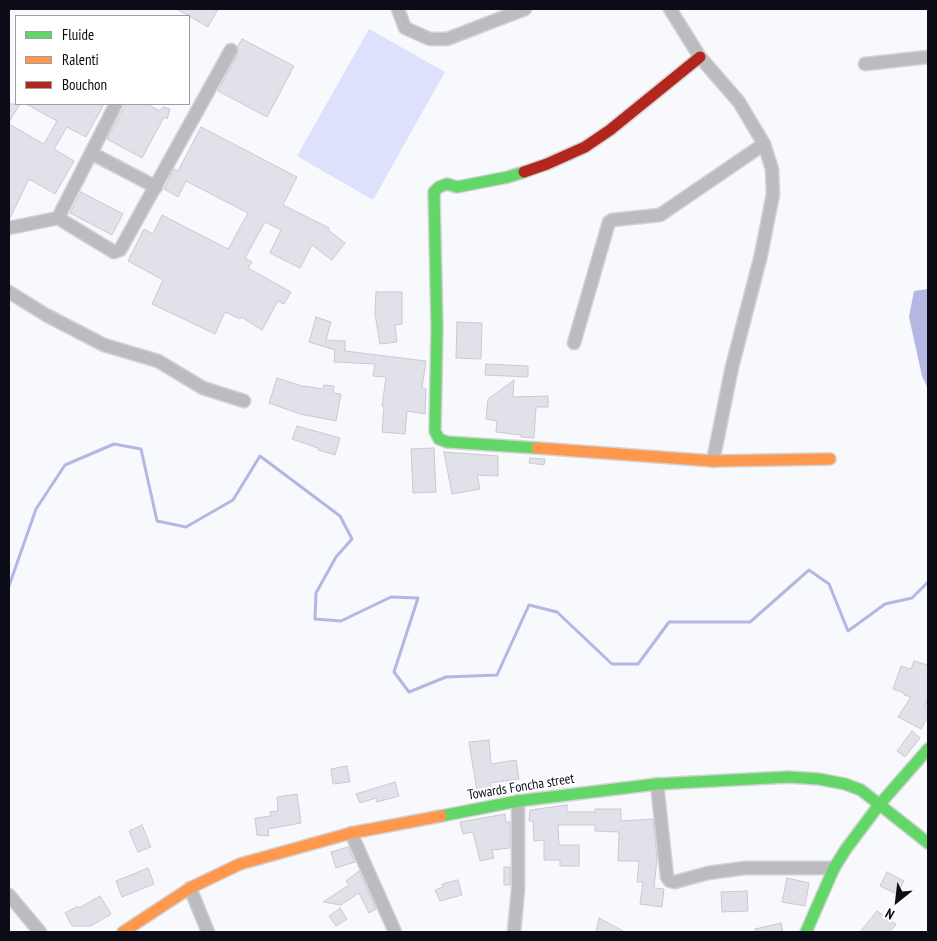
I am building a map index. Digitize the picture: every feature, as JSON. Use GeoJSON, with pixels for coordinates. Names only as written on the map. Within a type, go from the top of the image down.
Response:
{"type":"FeatureCollection","features":[{"type":"Feature","properties":{"kind":"street"},"geometry":{"type":"LineString","coordinates":[[398,9],[405,28],[430,39],[447,39],[496,15],[525,9]]}},
{"type":"Feature","properties":{"kind":"street"},"geometry":{"type":"LineString","coordinates":[[670,9],[700,57],[739,102],[764,144],[772,169],[773,194],[761,255],[732,368],[714,461]]}},
{"type":"Feature","properties":{"kind":"street"},"geometry":{"type":"LineString","coordinates":[[9,228],[58,218],[114,252],[120,250],[231,50]]}},
{"type":"Feature","properties":{"kind":"street"},"geometry":{"type":"LineString","coordinates":[[700,57],[610,130],[585,147],[547,164],[508,177],[458,187],[447,184],[439,187],[434,192],[437,328],[435,431],[439,439],[447,442],[714,461],[830,459]]}},
{"type":"Feature","properties":{"kind":"street"},"geometry":{"type":"LineString","coordinates":[[865,64],[928,57]]}},
{"type":"Feature","properties":{"kind":"street"},"geometry":{"type":"LineString","coordinates":[[58,218],[115,105]]}},
{"type":"Feature","properties":{"kind":"street"},"geometry":{"type":"LineString","coordinates":[[574,343],[609,222],[612,220],[660,215],[764,144]]}},
{"type":"Feature","properties":{"kind":"street"},"geometry":{"type":"LineString","coordinates":[[91,153],[156,186]]}},
{"type":"Feature","properties":{"kind":"street"},"geometry":{"type":"LineString","coordinates":[[9,292],[46,316],[104,345],[158,361],[203,388],[244,401]]}},
{"type":"Feature","properties":{"kind":"street"},"geometry":{"type":"LineString","coordinates":[[806,932],[834,868],[879,805],[928,749]]}},
{"type":"Feature","properties":{"kind":"street","name":"Towards Foncha street"},"geometry":{"type":"LineString","coordinates":[[123,932],[190,888],[240,864],[351,833],[518,801],[657,784],[788,777],[819,779],[845,784],[861,790],[928,843]]}},
{"type":"Feature","properties":{"kind":"street"},"geometry":{"type":"LineString","coordinates":[[657,784],[667,877],[670,881],[675,882],[708,873],[745,868],[834,868]]}},
{"type":"Feature","properties":{"kind":"street"},"geometry":{"type":"LineString","coordinates":[[514,932],[518,890],[518,801]]}},
{"type":"Feature","properties":{"kind":"street"},"geometry":{"type":"LineString","coordinates":[[351,833],[395,932]]}},
{"type":"Feature","properties":{"kind":"street"},"geometry":{"type":"LineString","coordinates":[[190,888],[208,932]]}},
{"type":"Feature","properties":{"kind":"street"},"geometry":{"type":"LineString","coordinates":[[9,895],[40,932]]}},
{"type":"Feature","properties":{"kind":"shaded area"},"geometry":{"type":"Polygon","coordinates":[[[369,29],[445,72],[373,200],[297,156],[369,29]]]}},
{"type":"Feature","properties":{"kind":"water"},"geometry":{"type":"Polygon","coordinates":[[[928,289],[928,389],[922,376],[909,317],[914,291],[928,289]]]}},
{"type":"Feature","properties":{"kind":"building"},"geometry":{"type":"Polygon","coordinates":[[[177,9],[218,9],[208,27],[177,9]]]}},
{"type":"Feature","properties":{"kind":"building"},"geometry":{"type":"Polygon","coordinates":[[[242,39],[294,66],[267,117],[218,91],[238,54],[238,46],[242,39]]]}},
{"type":"Feature","properties":{"kind":"building"},"geometry":{"type":"Polygon","coordinates":[[[9,104],[19,105],[9,122],[9,104]]]}},
{"type":"Feature","properties":{"kind":"building"},"geometry":{"type":"Polygon","coordinates":[[[28,105],[103,105],[86,137],[67,127],[54,149],[74,161],[55,194],[29,179],[9,220],[9,124],[44,144],[57,121],[28,105]]]}},
{"type":"Feature","properties":{"kind":"building"},"geometry":{"type":"Polygon","coordinates":[[[125,105],[149,105],[160,111],[163,107],[170,109],[167,119],[164,117],[142,158],[107,139],[125,105]]]}},
{"type":"Feature","properties":{"kind":"building"},"geometry":{"type":"Polygon","coordinates":[[[201,127],[297,177],[283,205],[329,228],[328,230],[345,243],[332,260],[312,245],[300,268],[270,253],[281,230],[265,222],[245,258],[252,262],[248,268],[291,292],[284,304],[278,301],[262,330],[241,317],[240,319],[225,312],[215,334],[152,304],[163,280],[128,261],[144,229],[153,234],[162,215],[228,249],[248,213],[186,181],[178,197],[164,189],[174,169],[178,171],[201,127]]]}},
{"type":"Feature","properties":{"kind":"building"},"geometry":{"type":"Polygon","coordinates":[[[81,192],[123,214],[112,235],[70,213],[81,192]]]}},
{"type":"Feature","properties":{"kind":"building"},"geometry":{"type":"Polygon","coordinates":[[[376,292],[402,292],[402,324],[395,325],[397,342],[380,344],[375,314],[376,292]]]}},
{"type":"Feature","properties":{"kind":"building"},"geometry":{"type":"Polygon","coordinates":[[[316,317],[331,322],[326,340],[345,341],[345,351],[426,361],[422,388],[426,389],[425,414],[407,411],[405,434],[382,432],[384,407],[382,406],[386,377],[373,376],[375,364],[334,362],[335,350],[309,342],[316,317]]]}},
{"type":"Feature","properties":{"kind":"building"},"geometry":{"type":"Polygon","coordinates":[[[457,322],[482,323],[481,359],[456,358],[457,322]]]}},
{"type":"Feature","properties":{"kind":"building"},"geometry":{"type":"Polygon","coordinates":[[[486,364],[528,366],[528,377],[485,375],[486,364]]]}},
{"type":"Feature","properties":{"kind":"building"},"geometry":{"type":"Polygon","coordinates":[[[277,378],[305,387],[323,389],[324,385],[334,386],[333,393],[341,394],[336,421],[300,414],[269,403],[277,378]]]}},
{"type":"Feature","properties":{"kind":"building"},"geometry":{"type":"Polygon","coordinates":[[[514,380],[513,397],[548,396],[548,407],[536,407],[534,438],[496,432],[497,421],[486,419],[488,399],[514,380]]]}},
{"type":"Feature","properties":{"kind":"building"},"geometry":{"type":"Polygon","coordinates":[[[297,426],[340,438],[335,455],[292,439],[297,426]]]}},
{"type":"Feature","properties":{"kind":"building"},"geometry":{"type":"Polygon","coordinates":[[[434,448],[436,492],[413,493],[411,449],[434,448]]]}},
{"type":"Feature","properties":{"kind":"building"},"geometry":{"type":"Polygon","coordinates":[[[444,452],[498,456],[498,476],[477,475],[480,489],[452,494],[444,452]]]}},
{"type":"Feature","properties":{"kind":"building"},"geometry":{"type":"Polygon","coordinates":[[[530,458],[545,459],[544,465],[529,463],[530,458]]]}},
{"type":"Feature","properties":{"kind":"building"},"geometry":{"type":"Polygon","coordinates":[[[914,661],[928,665],[928,696],[925,707],[928,709],[928,717],[921,729],[898,717],[911,697],[893,689],[901,666],[911,669],[914,661]]]}},
{"type":"Feature","properties":{"kind":"building"},"geometry":{"type":"Polygon","coordinates":[[[912,731],[920,738],[905,757],[897,751],[912,731]]]}},
{"type":"Feature","properties":{"kind":"building"},"geometry":{"type":"Polygon","coordinates":[[[489,740],[491,764],[516,760],[519,779],[490,783],[491,789],[477,791],[469,742],[489,740]]]}},
{"type":"Feature","properties":{"kind":"building"},"geometry":{"type":"Polygon","coordinates":[[[347,766],[350,782],[333,784],[331,769],[347,766]]]}},
{"type":"Feature","properties":{"kind":"building"},"geometry":{"type":"Polygon","coordinates":[[[395,782],[399,796],[377,802],[376,798],[360,803],[356,794],[395,782]]]}},
{"type":"Feature","properties":{"kind":"building"},"geometry":{"type":"Polygon","coordinates":[[[297,794],[301,823],[268,829],[269,836],[257,835],[255,818],[271,816],[270,812],[278,811],[277,797],[297,794]]]}},
{"type":"Feature","properties":{"kind":"building"},"geometry":{"type":"Polygon","coordinates":[[[567,805],[567,812],[595,812],[595,809],[621,809],[621,821],[653,819],[657,858],[654,888],[664,889],[662,907],[640,904],[643,882],[637,882],[639,861],[618,861],[619,832],[595,831],[595,825],[558,825],[559,845],[579,845],[579,866],[560,866],[560,860],[544,860],[544,840],[534,841],[533,821],[529,821],[530,810],[567,805]]]}},
{"type":"Feature","properties":{"kind":"building"},"geometry":{"type":"Polygon","coordinates":[[[505,814],[506,822],[510,822],[510,848],[492,850],[494,858],[480,861],[473,832],[463,834],[460,822],[505,814]]]}},
{"type":"Feature","properties":{"kind":"building"},"geometry":{"type":"Polygon","coordinates":[[[142,825],[151,847],[138,852],[129,831],[142,825]]]}},
{"type":"Feature","properties":{"kind":"building"},"geometry":{"type":"Polygon","coordinates":[[[348,847],[355,862],[336,868],[331,852],[348,847]]]}},
{"type":"Feature","properties":{"kind":"building"},"geometry":{"type":"Polygon","coordinates":[[[504,867],[510,867],[510,885],[504,885],[504,867]]]}},
{"type":"Feature","properties":{"kind":"building"},"geometry":{"type":"Polygon","coordinates":[[[148,868],[154,884],[122,897],[116,881],[148,868]]]}},
{"type":"Feature","properties":{"kind":"building"},"geometry":{"type":"Polygon","coordinates":[[[359,871],[376,909],[369,913],[359,893],[341,905],[323,902],[349,885],[346,881],[359,871]]]}},
{"type":"Feature","properties":{"kind":"building"},"geometry":{"type":"Polygon","coordinates":[[[887,872],[904,881],[897,894],[880,886],[887,872]]]}},
{"type":"Feature","properties":{"kind":"building"},"geometry":{"type":"Polygon","coordinates":[[[787,878],[809,883],[805,906],[782,902],[787,878]]]}},
{"type":"Feature","properties":{"kind":"building"},"geometry":{"type":"Polygon","coordinates":[[[458,880],[462,895],[440,901],[435,890],[443,887],[442,884],[458,880]]]}},
{"type":"Feature","properties":{"kind":"building"},"geometry":{"type":"Polygon","coordinates":[[[747,891],[748,911],[722,912],[721,892],[747,891]]]}},
{"type":"Feature","properties":{"kind":"building"},"geometry":{"type":"Polygon","coordinates":[[[100,896],[111,914],[91,926],[72,926],[65,913],[78,906],[79,908],[100,896]]]}},
{"type":"Feature","properties":{"kind":"building"},"geometry":{"type":"Polygon","coordinates":[[[340,908],[347,919],[336,926],[329,916],[340,908]]]}},
{"type":"Feature","properties":{"kind":"building"},"geometry":{"type":"Polygon","coordinates":[[[877,911],[896,924],[890,932],[860,932],[877,911]]]}},
{"type":"Feature","properties":{"kind":"building"},"geometry":{"type":"Polygon","coordinates":[[[599,918],[625,932],[596,932],[599,918]]]}},
{"type":"Feature","properties":{"kind":"building"},"geometry":{"type":"Polygon","coordinates":[[[781,923],[783,932],[755,932],[755,929],[781,923]]]}},
{"type":"Feature","properties":{"kind":"waterway"},"geometry":{"type":"LineString","coordinates":[[9,586],[36,509],[65,465],[114,444],[141,449],[157,521],[186,527],[233,500],[260,456],[340,516],[352,539],[336,557],[316,593],[315,619],[341,621],[391,597],[418,598],[394,672],[409,692],[446,677],[497,675],[529,605],[557,612],[612,664],[638,664],[669,622],[750,622],[809,570],[829,584],[848,631],[885,604],[912,598],[928,582]]}},
{"type":"Feature","properties":{"kind":"traffic: fast"},"geometry":{"type":"LineString","coordinates":[[524,172],[457,187],[447,184],[439,187],[434,192],[437,328],[435,431],[439,439],[447,442],[537,448]]}},
{"type":"Feature","properties":{"kind":"traffic: fast"},"geometry":{"type":"LineString","coordinates":[[806,932],[834,868],[846,849],[879,805],[928,749]]}},
{"type":"Feature","properties":{"kind":"traffic: fast"},"geometry":{"type":"LineString","coordinates":[[441,816],[518,801],[657,784],[788,777],[819,779],[845,784],[861,790],[928,843]]}},
{"type":"Feature","properties":{"kind":"traffic: slow"},"geometry":{"type":"LineString","coordinates":[[537,448],[713,461],[830,459]]}},
{"type":"Feature","properties":{"kind":"traffic: slow"},"geometry":{"type":"LineString","coordinates":[[123,932],[190,888],[240,864],[351,833],[441,816]]}},
{"type":"Feature","properties":{"kind":"traffic: jam"},"geometry":{"type":"LineString","coordinates":[[524,172],[585,147],[610,130],[700,57]]}}]}
